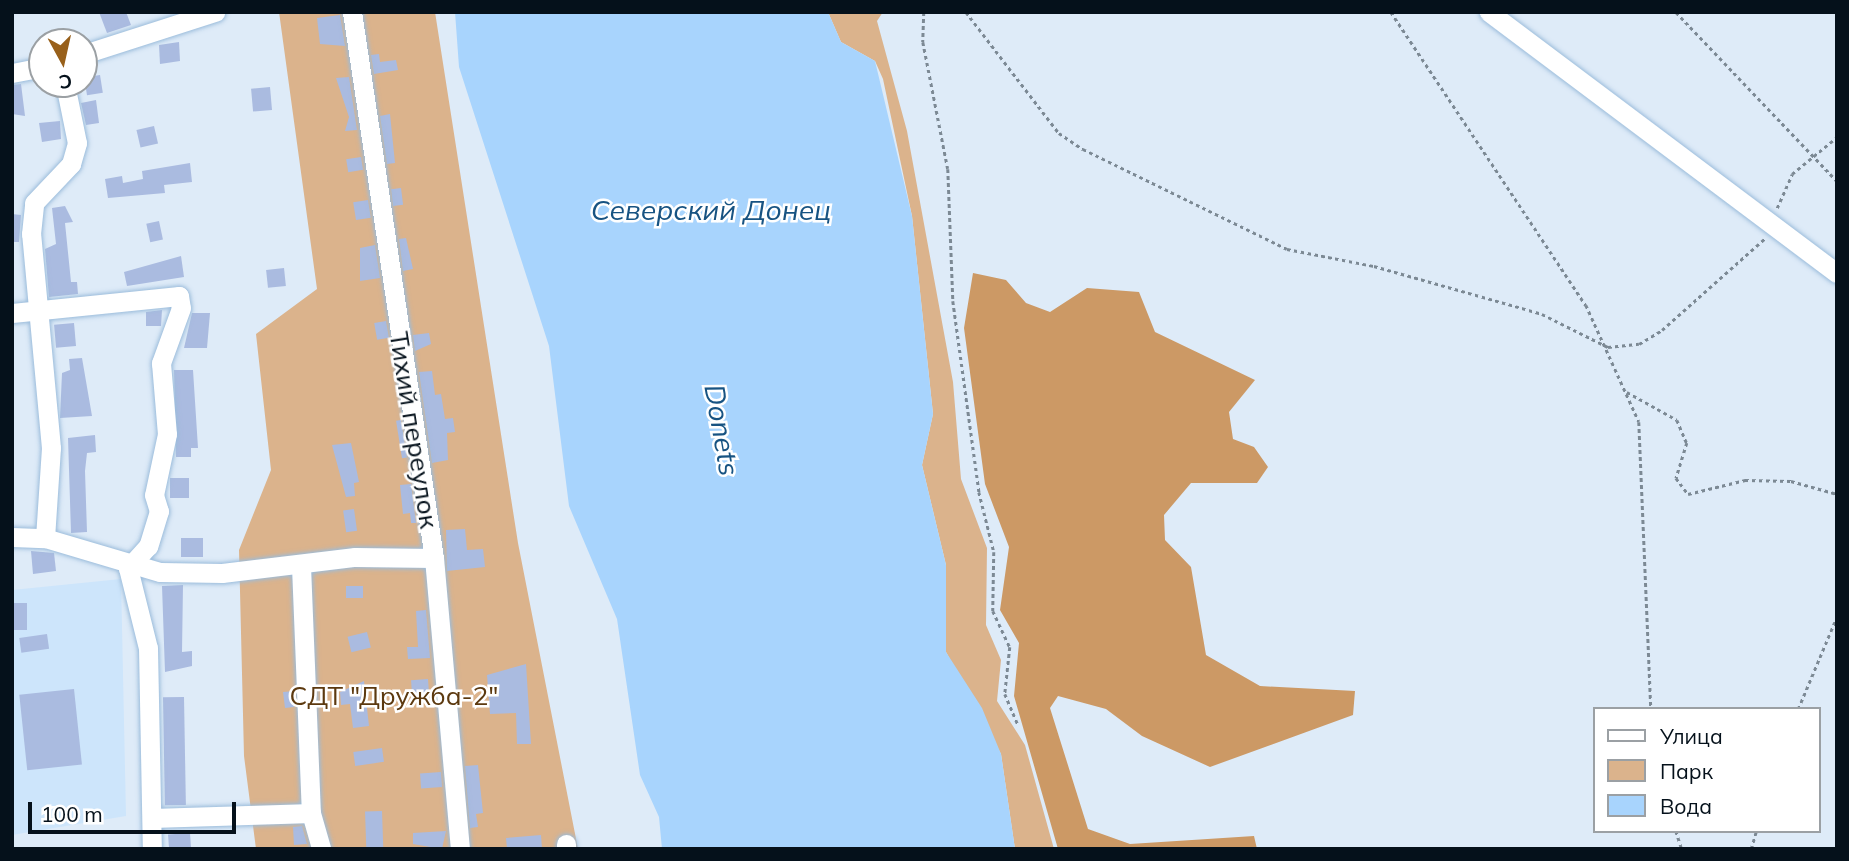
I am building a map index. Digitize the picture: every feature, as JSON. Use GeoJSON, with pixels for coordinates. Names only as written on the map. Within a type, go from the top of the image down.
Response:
{"type":"FeatureCollection","features":[{"type":"Feature","properties":{"kind":"street"},"geometry":{"type":"LineString","coordinates":[[98,50],[215,12]]}},
{"type":"Feature","properties":{"kind":"street","name":"Тихий переулок"},"geometry":{"type":"LineString","coordinates":[[352,12],[435,558],[460,849]]}},
{"type":"Feature","properties":{"kind":"street"},"geometry":{"type":"LineString","coordinates":[[1489,12],[1837,274]]}},
{"type":"Feature","properties":{"kind":"street"},"geometry":{"type":"LineString","coordinates":[[45,538],[51,448],[36,311],[34,203],[71,164],[77,143],[68,98]]}},
{"type":"Feature","properties":{"kind":"street"},"geometry":{"type":"LineString","coordinates":[[12,313],[166,295],[179,296],[181,308],[161,363],[167,434],[154,495],[159,511],[148,546],[128,568]]}},
{"type":"Feature","properties":{"kind":"street"},"geometry":{"type":"LineString","coordinates":[[12,537],[45,538],[128,568],[222,573],[301,566],[355,556],[435,558]]}},
{"type":"Feature","properties":{"kind":"street"},"geometry":{"type":"LineString","coordinates":[[301,566],[312,813],[321,849]]}},
{"type":"Feature","properties":{"kind":"street"},"geometry":{"type":"LineString","coordinates":[[128,568],[148,648],[152,849]]}},
{"type":"Feature","properties":{"kind":"street"},"geometry":{"type":"LineString","coordinates":[[153,818],[312,813]]}},
{"type":"Feature","properties":{"kind":"path"},"geometry":{"type":"LineString","coordinates":[[924,12],[923,42],[948,169],[953,301],[979,492],[994,552],[993,611],[1010,647],[1005,694],[1018,724]]}},
{"type":"Feature","properties":{"kind":"path"},"geometry":{"type":"LineString","coordinates":[[966,12],[1059,133],[1083,149],[1287,249],[1374,266],[1542,314],[1608,347],[1639,344],[1662,330],[1767,238],[1770,224],[1792,174],[1837,137]]}},
{"type":"Feature","properties":{"kind":"path"},"geometry":{"type":"LineString","coordinates":[[1391,12],[1608,347],[1639,422],[1651,707]]}},
{"type":"Feature","properties":{"kind":"path"},"geometry":{"type":"LineString","coordinates":[[1676,12],[1837,181]]}},
{"type":"Feature","properties":{"kind":"path"},"geometry":{"type":"LineString","coordinates":[[1627,392],[1677,420],[1687,443],[1676,478],[1688,494],[1745,480],[1791,481],[1837,494]]}},
{"type":"Feature","properties":{"kind":"path"},"geometry":{"type":"LineString","coordinates":[[1799,707],[1837,617]]}},
{"type":"Feature","properties":{"kind":"shaded area"},"geometry":{"type":"Polygon","coordinates":[[[973,273],[1006,280],[1026,303],[1050,312],[1087,288],[1139,292],[1155,332],[1255,380],[1229,412],[1233,439],[1254,447],[1268,467],[1257,483],[1191,483],[1164,515],[1165,540],[1191,567],[1206,655],[1260,686],[1355,691],[1353,715],[1210,767],[1142,736],[1106,709],[1058,696],[1050,708],[1088,829],[1130,844],[1254,836],[1257,849],[1058,849],[1014,696],[1019,643],[1000,610],[1009,547],[985,484],[964,328],[973,273]]]}},
{"type":"Feature","properties":{"kind":"shaded area"},"geometry":{"type":"Polygon","coordinates":[[[121,579],[126,816],[12,835],[12,590],[121,579]]]}},
{"type":"Feature","properties":{"kind":"green space","name":"СДТ \"Дружба-2\""},"geometry":{"type":"Polygon","coordinates":[[[279,12],[435,12],[518,543],[578,849],[256,849],[244,756],[239,550],[271,470],[256,334],[317,289],[279,12]]]}},
{"type":"Feature","properties":{"kind":"green space"},"geometry":{"type":"Polygon","coordinates":[[[828,12],[883,12],[877,21],[907,131],[953,382],[961,479],[987,548],[986,625],[1001,660],[997,701],[1025,745],[1054,849],[1015,849],[1001,754],[946,652],[946,565],[922,465],[933,414],[912,216],[883,79],[875,61],[841,42],[828,12]]]}},
{"type":"Feature","properties":{"kind":"water","name":"Северский Донец"},"geometry":{"type":"Polygon","coordinates":[[[455,12],[828,12],[841,42],[875,61],[912,216],[933,414],[922,465],[946,565],[946,652],[982,708],[1001,754],[1015,849],[662,849],[659,817],[640,775],[617,619],[569,506],[549,346],[459,67],[455,12]]]}},
{"type":"Feature","properties":{"kind":"building"},"geometry":{"type":"Polygon","coordinates":[[[99,12],[126,12],[131,25],[107,33],[99,12]]]}},
{"type":"Feature","properties":{"kind":"building"},"geometry":{"type":"Polygon","coordinates":[[[340,15],[345,46],[320,44],[317,18],[340,15]]]}},
{"type":"Feature","properties":{"kind":"building"},"geometry":{"type":"Polygon","coordinates":[[[179,42],[180,61],[160,64],[159,45],[179,42]]]}},
{"type":"Feature","properties":{"kind":"building"},"geometry":{"type":"Polygon","coordinates":[[[379,54],[380,62],[396,60],[398,70],[374,74],[371,55],[379,54]]]}},
{"type":"Feature","properties":{"kind":"building"},"geometry":{"type":"Polygon","coordinates":[[[98,75],[100,75],[103,93],[98,94],[98,75]]]}},
{"type":"Feature","properties":{"kind":"building"},"geometry":{"type":"Polygon","coordinates":[[[349,77],[357,130],[345,131],[349,117],[336,78],[349,77]]]}},
{"type":"Feature","properties":{"kind":"building"},"geometry":{"type":"Polygon","coordinates":[[[21,84],[25,116],[12,114],[12,85],[21,84]]]}},
{"type":"Feature","properties":{"kind":"building"},"geometry":{"type":"Polygon","coordinates":[[[270,87],[272,110],[253,112],[251,89],[270,87]]]}},
{"type":"Feature","properties":{"kind":"building"},"geometry":{"type":"Polygon","coordinates":[[[96,100],[99,123],[86,125],[81,103],[96,100]]]}},
{"type":"Feature","properties":{"kind":"building"},"geometry":{"type":"Polygon","coordinates":[[[390,114],[395,163],[387,164],[380,116],[390,114]]]}},
{"type":"Feature","properties":{"kind":"building"},"geometry":{"type":"Polygon","coordinates":[[[60,121],[61,139],[42,142],[39,123],[60,121]]]}},
{"type":"Feature","properties":{"kind":"building"},"geometry":{"type":"Polygon","coordinates":[[[154,126],[158,144],[141,148],[136,130],[154,126]]]}},
{"type":"Feature","properties":{"kind":"building"},"geometry":{"type":"Polygon","coordinates":[[[361,157],[363,170],[348,172],[346,159],[361,157]]]}},
{"type":"Feature","properties":{"kind":"building"},"geometry":{"type":"Polygon","coordinates":[[[190,163],[192,182],[164,185],[165,193],[108,198],[105,179],[122,176],[123,183],[143,179],[142,171],[190,163]]]}},
{"type":"Feature","properties":{"kind":"building"},"geometry":{"type":"Polygon","coordinates":[[[401,188],[403,205],[393,206],[391,189],[401,188]]]}},
{"type":"Feature","properties":{"kind":"building"},"geometry":{"type":"Polygon","coordinates":[[[368,200],[371,218],[356,220],[353,202],[368,200]]]}},
{"type":"Feature","properties":{"kind":"building"},"geometry":{"type":"Polygon","coordinates":[[[65,206],[73,222],[65,223],[71,282],[77,282],[78,294],[49,297],[45,249],[56,244],[52,208],[65,206]]]}},
{"type":"Feature","properties":{"kind":"building"},"geometry":{"type":"Polygon","coordinates":[[[12,214],[21,215],[19,242],[12,242],[12,214]]]}},
{"type":"Feature","properties":{"kind":"building"},"geometry":{"type":"Polygon","coordinates":[[[159,221],[163,240],[150,242],[146,224],[159,221]]]}},
{"type":"Feature","properties":{"kind":"building"},"geometry":{"type":"Polygon","coordinates":[[[406,238],[413,269],[403,271],[399,239],[406,238]]]}},
{"type":"Feature","properties":{"kind":"building"},"geometry":{"type":"Polygon","coordinates":[[[375,245],[380,278],[360,281],[360,248],[375,245]]]}},
{"type":"Feature","properties":{"kind":"building"},"geometry":{"type":"Polygon","coordinates":[[[181,256],[184,277],[127,286],[124,272],[181,256]]]}},
{"type":"Feature","properties":{"kind":"building"},"geometry":{"type":"Polygon","coordinates":[[[284,268],[286,286],[268,288],[266,270],[284,268]]]}},
{"type":"Feature","properties":{"kind":"building"},"geometry":{"type":"Polygon","coordinates":[[[162,310],[161,326],[146,326],[146,312],[162,310]]]}},
{"type":"Feature","properties":{"kind":"building"},"geometry":{"type":"Polygon","coordinates":[[[192,313],[210,313],[207,348],[184,348],[192,313]]]}},
{"type":"Feature","properties":{"kind":"building"},"geometry":{"type":"Polygon","coordinates":[[[386,321],[389,338],[377,340],[374,323],[386,321]]]}},
{"type":"Feature","properties":{"kind":"building"},"geometry":{"type":"Polygon","coordinates":[[[74,323],[76,346],[56,348],[54,325],[74,323]]]}},
{"type":"Feature","properties":{"kind":"building"},"geometry":{"type":"Polygon","coordinates":[[[429,333],[431,344],[415,351],[413,335],[429,333]]]}},
{"type":"Feature","properties":{"kind":"building"},"geometry":{"type":"Polygon","coordinates":[[[82,358],[92,416],[60,418],[62,373],[70,370],[69,359],[82,358]]]}},
{"type":"Feature","properties":{"kind":"building"},"geometry":{"type":"Polygon","coordinates":[[[174,370],[193,370],[198,448],[191,448],[191,457],[176,457],[174,370]]]}},
{"type":"Feature","properties":{"kind":"building"},"geometry":{"type":"Polygon","coordinates":[[[432,371],[435,395],[441,394],[445,419],[453,418],[455,432],[447,433],[448,460],[432,463],[419,372],[432,371]]]}},
{"type":"Feature","properties":{"kind":"building"},"geometry":{"type":"Polygon","coordinates":[[[401,420],[407,458],[402,458],[396,421],[401,420]]]}},
{"type":"Feature","properties":{"kind":"building"},"geometry":{"type":"Polygon","coordinates":[[[95,435],[96,452],[87,453],[85,471],[87,532],[71,533],[68,438],[95,435]]]}},
{"type":"Feature","properties":{"kind":"building"},"geometry":{"type":"Polygon","coordinates":[[[351,443],[359,482],[354,483],[355,496],[346,497],[332,445],[351,443]]]}},
{"type":"Feature","properties":{"kind":"building"},"geometry":{"type":"Polygon","coordinates":[[[170,478],[189,478],[189,498],[170,498],[170,478]]]}},
{"type":"Feature","properties":{"kind":"building"},"geometry":{"type":"Polygon","coordinates":[[[411,484],[416,523],[411,523],[410,513],[403,514],[400,485],[411,484]]]}},
{"type":"Feature","properties":{"kind":"building"},"geometry":{"type":"Polygon","coordinates":[[[354,509],[357,531],[346,532],[343,511],[354,509]]]}},
{"type":"Feature","properties":{"kind":"building"},"geometry":{"type":"Polygon","coordinates":[[[465,529],[467,550],[483,549],[485,567],[447,571],[446,530],[465,529]]]}},
{"type":"Feature","properties":{"kind":"building"},"geometry":{"type":"Polygon","coordinates":[[[181,538],[203,538],[203,557],[181,557],[181,538]]]}},
{"type":"Feature","properties":{"kind":"building"},"geometry":{"type":"Polygon","coordinates":[[[31,551],[54,553],[56,571],[33,574],[31,551]]]}},
{"type":"Feature","properties":{"kind":"building"},"geometry":{"type":"Polygon","coordinates":[[[183,585],[182,652],[192,651],[192,666],[165,672],[162,586],[183,585]]]}},
{"type":"Feature","properties":{"kind":"building"},"geometry":{"type":"Polygon","coordinates":[[[346,586],[363,586],[363,598],[346,598],[346,586]]]}},
{"type":"Feature","properties":{"kind":"building"},"geometry":{"type":"Polygon","coordinates":[[[13,603],[27,603],[27,630],[13,630],[13,603]]]}},
{"type":"Feature","properties":{"kind":"building"},"geometry":{"type":"Polygon","coordinates":[[[426,610],[430,658],[408,659],[407,647],[418,647],[416,611],[426,610]]]}},
{"type":"Feature","properties":{"kind":"building"},"geometry":{"type":"Polygon","coordinates":[[[367,632],[371,648],[351,652],[348,637],[367,632]]]}},
{"type":"Feature","properties":{"kind":"building"},"geometry":{"type":"Polygon","coordinates":[[[47,634],[49,649],[21,653],[19,638],[47,634]]]}},
{"type":"Feature","properties":{"kind":"building"},"geometry":{"type":"Polygon","coordinates":[[[526,664],[531,744],[517,744],[516,713],[490,714],[487,675],[526,664]]]}},
{"type":"Feature","properties":{"kind":"building"},"geometry":{"type":"Polygon","coordinates":[[[428,679],[429,693],[412,694],[411,680],[428,679]]]}},
{"type":"Feature","properties":{"kind":"building"},"geometry":{"type":"Polygon","coordinates":[[[364,681],[369,726],[353,728],[350,704],[341,705],[340,692],[364,681]]]}},
{"type":"Feature","properties":{"kind":"building"},"geometry":{"type":"Polygon","coordinates":[[[74,689],[82,765],[27,770],[19,695],[74,689]]]}},
{"type":"Feature","properties":{"kind":"building"},"geometry":{"type":"Polygon","coordinates":[[[294,691],[294,707],[285,708],[283,692],[294,691]]]}},
{"type":"Feature","properties":{"kind":"building"},"geometry":{"type":"Polygon","coordinates":[[[163,697],[184,697],[186,805],[165,805],[163,697]]]}},
{"type":"Feature","properties":{"kind":"building"},"geometry":{"type":"Polygon","coordinates":[[[382,748],[384,762],[355,766],[353,752],[382,748]]]}},
{"type":"Feature","properties":{"kind":"building"},"geometry":{"type":"Polygon","coordinates":[[[478,765],[483,813],[476,814],[478,827],[470,828],[465,766],[478,765]]]}},
{"type":"Feature","properties":{"kind":"building"},"geometry":{"type":"Polygon","coordinates":[[[441,772],[442,787],[421,788],[420,773],[441,772]]]}},
{"type":"Feature","properties":{"kind":"building"},"geometry":{"type":"Polygon","coordinates":[[[382,811],[383,847],[366,848],[365,812],[382,811]]]}},
{"type":"Feature","properties":{"kind":"building"},"geometry":{"type":"Polygon","coordinates":[[[302,826],[307,844],[294,845],[293,827],[302,826]]]}},
{"type":"Feature","properties":{"kind":"building"},"geometry":{"type":"Polygon","coordinates":[[[446,831],[442,849],[413,844],[413,833],[446,831]]]}},
{"type":"Feature","properties":{"kind":"building"},"geometry":{"type":"Polygon","coordinates":[[[190,833],[191,849],[169,849],[168,835],[190,833]]]}},
{"type":"Feature","properties":{"kind":"building"},"geometry":{"type":"Polygon","coordinates":[[[541,835],[542,849],[507,849],[506,838],[541,835]]]}},
{"type":"Feature","properties":{"kind":"water label","name":"Donets"},"geometry":{"type":"Point","coordinates":[722,430]}}]}
